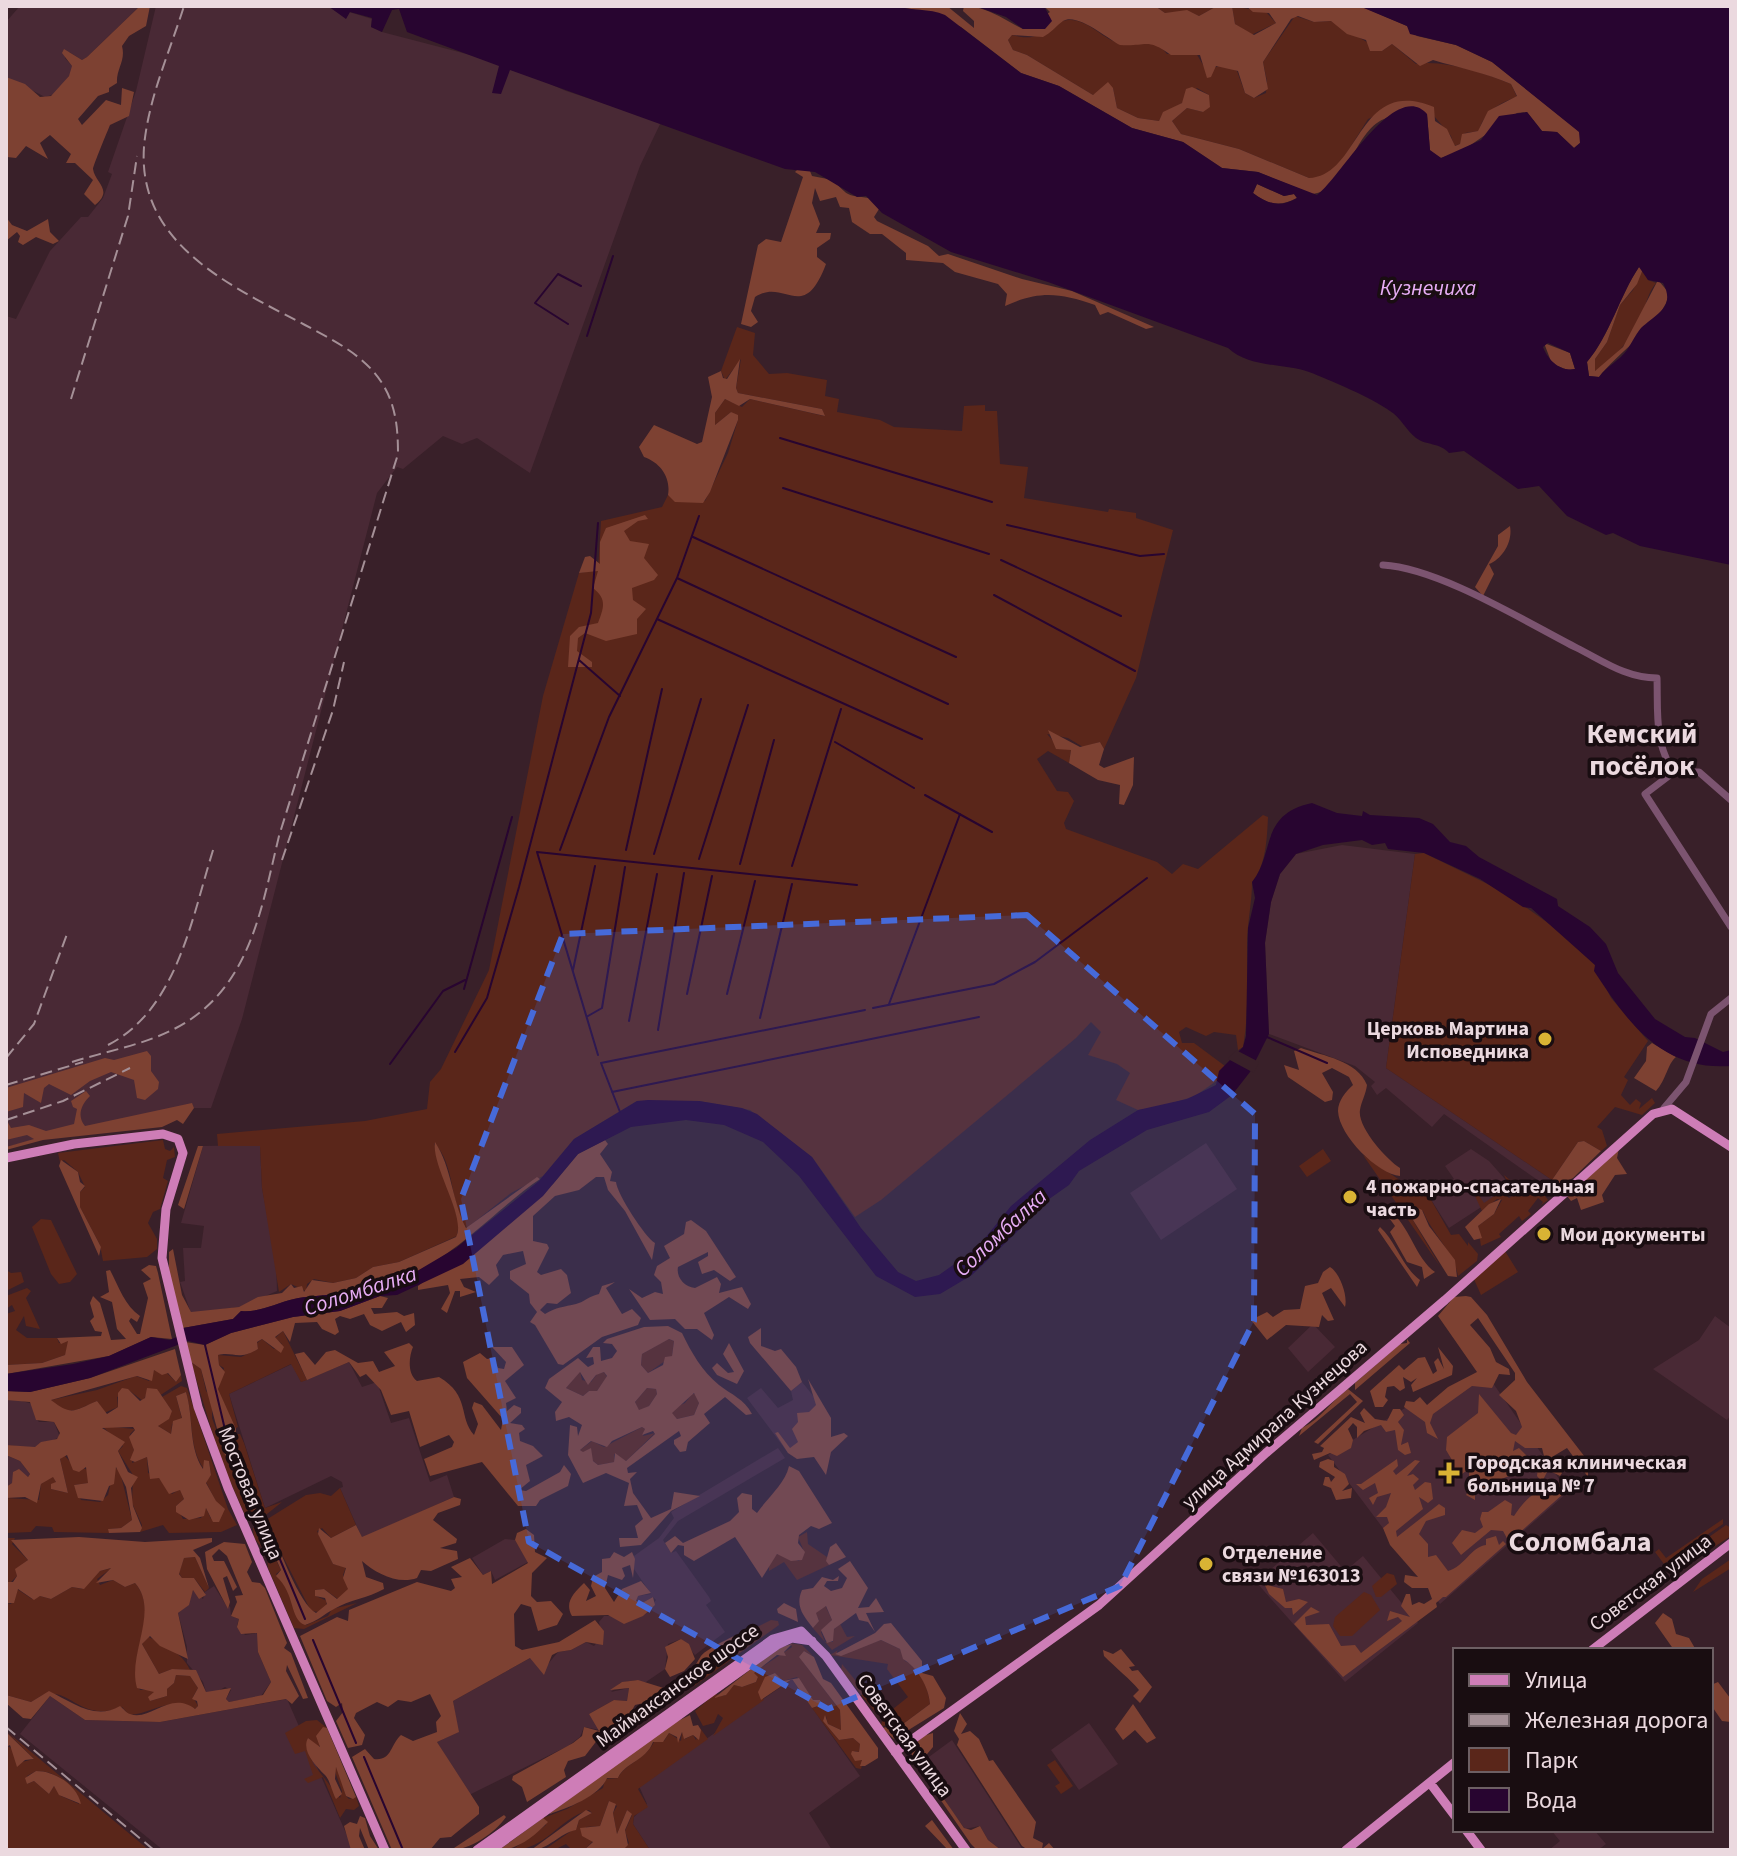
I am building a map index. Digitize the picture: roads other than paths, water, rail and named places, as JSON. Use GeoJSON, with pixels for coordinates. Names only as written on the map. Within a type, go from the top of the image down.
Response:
{"type":"FeatureCollection","features":[{"type":"Feature","properties":{"kind":"main road"},"geometry":{"type":"LineString","coordinates":[[1664,1108],[1679,1112],[1731,1147]]}},
{"type":"Feature","properties":{"kind":"main road","name":"улица Адмирала Кузнецова"},"geometry":{"type":"LineString","coordinates":[[895,1752],[1090,1612],[1315,1409],[1445,1300],[1653,1114],[1664,1108]]}},
{"type":"Feature","properties":{"kind":"main road","name":"Мостовая улица"},"geometry":{"type":"LineString","coordinates":[[6,1158],[74,1144],[163,1134],[174,1137],[183,1153],[166,1209],[162,1243],[186,1363],[219,1468],[385,1850]]}},
{"type":"Feature","properties":{"kind":"main road","name":"Советская улица"},"geometry":{"type":"LineString","coordinates":[[1595,1648],[1731,1543]]}},
{"type":"Feature","properties":{"kind":"main road","name":"Маймаксанское шоссе"},"geometry":{"type":"LineString","coordinates":[[477,1850],[776,1637],[801,1631],[815,1643]]}},
{"type":"Feature","properties":{"kind":"main road","name":"Маймаксанское шоссе"},"geometry":{"type":"LineString","coordinates":[[491,1850],[777,1645],[799,1638],[815,1643]]}},
{"type":"Feature","properties":{"kind":"main road","name":"Советская улица"},"geometry":{"type":"LineString","coordinates":[[815,1643],[966,1850]]}},
{"type":"Feature","properties":{"kind":"main road"},"geometry":{"type":"LineString","coordinates":[[1346,1850],[1453,1764]]}},
{"type":"Feature","properties":{"kind":"main road"},"geometry":{"type":"LineString","coordinates":[[1430,1783],[1453,1813]]}},
{"type":"Feature","properties":{"kind":"main road"},"geometry":{"type":"LineString","coordinates":[[1468,1832],[1481,1850]]}},
{"type":"Feature","properties":{"kind":"street"},"geometry":{"type":"LineString","coordinates":[[1383,565],[1436,580],[1488,602],[1627,674],[1657,678],[1659,738],[1663,757],[1674,772]]}},
{"type":"Feature","properties":{"kind":"street"},"geometry":{"type":"LineString","coordinates":[[1731,800],[1699,772],[1674,772],[1645,794],[1731,927]]}},
{"type":"Feature","properties":{"kind":"street"},"geometry":{"type":"LineString","coordinates":[[1664,1108],[1689,1076],[1711,1014],[1731,998]]}},
{"type":"Feature","properties":{"kind":"water","name":"Кузнечиха"},"geometry":{"type":"Polygon","coordinates":[[[328,6],[895,6],[933,11],[945,15],[1021,73],[1059,86],[1132,128],[1183,142],[1222,168],[1258,172],[1317,195],[1368,135],[1399,109],[1414,107],[1427,114],[1430,150],[1441,158],[1481,140],[1499,116],[1527,112],[1542,131],[1557,132],[1574,148],[1580,143],[1579,132],[1492,62],[1456,45],[1410,34],[1407,26],[1359,6],[1731,6],[1731,565],[1640,546],[1613,533],[1606,535],[1567,516],[1539,486],[1518,489],[1464,451],[1449,453],[1420,440],[1390,411],[1351,390],[1299,369],[1246,359],[1228,348],[1048,282],[951,252],[882,213],[866,196],[857,197],[815,172],[785,169],[510,70],[501,94],[492,93],[499,66],[407,32],[399,9],[392,10],[382,32],[371,27],[372,18],[350,12],[346,19],[328,6]],[[1257,184],[1253,193],[1269,202],[1280,204],[1297,198],[1294,194],[1284,196],[1257,184]],[[1639,267],[1602,340],[1587,362],[1589,376],[1599,377],[1621,357],[1641,328],[1666,304],[1663,283],[1648,280],[1639,267]],[[1548,343],[1543,347],[1555,364],[1564,369],[1575,369],[1570,353],[1548,343]]]}},
{"type":"Feature","properties":{"kind":"water"},"geometry":{"type":"Polygon","coordinates":[[[975,6],[1044,6],[1052,21],[1045,29],[1023,29],[1006,17],[975,6]]]}},
{"type":"Feature","properties":{"kind":"water","name":"Соломбалка"},"geometry":{"type":"Polygon","coordinates":[[[1312,803],[1337,813],[1362,816],[1363,811],[1370,815],[1419,818],[1433,824],[1450,842],[1466,846],[1479,857],[1557,899],[1558,906],[1590,927],[1606,944],[1618,973],[1655,1019],[1685,1037],[1695,1038],[1723,1052],[1731,1050],[1731,1066],[1685,1061],[1649,1040],[1620,1008],[1594,971],[1595,965],[1531,908],[1523,907],[1480,879],[1424,853],[1388,849],[1385,843],[1372,845],[1362,840],[1323,845],[1296,854],[1280,874],[1271,902],[1265,943],[1269,1034],[1250,1072],[1232,1095],[1209,1112],[1147,1130],[1079,1171],[1069,1185],[1035,1209],[1021,1228],[972,1275],[940,1294],[915,1297],[876,1276],[799,1176],[763,1142],[724,1125],[686,1120],[631,1127],[578,1154],[543,1196],[463,1264],[397,1295],[380,1296],[340,1311],[293,1317],[231,1333],[205,1345],[188,1341],[90,1378],[30,1392],[6,1391],[6,1374],[109,1356],[151,1337],[170,1340],[183,1334],[183,1328],[233,1319],[241,1311],[261,1309],[294,1299],[344,1292],[370,1278],[376,1284],[407,1277],[456,1248],[539,1181],[574,1139],[637,1101],[699,1101],[742,1108],[757,1114],[812,1157],[861,1228],[898,1272],[916,1281],[939,1275],[977,1248],[1011,1206],[1090,1140],[1138,1110],[1187,1099],[1216,1085],[1219,1071],[1243,1047],[1246,1036],[1248,928],[1255,898],[1252,882],[1276,825],[1295,808],[1312,803]]]}},
{"type":"Feature","properties":{"kind":"waterway"},"geometry":{"type":"LineString","coordinates":[[587,336],[613,256]]}},
{"type":"Feature","properties":{"kind":"waterway"},"geometry":{"type":"LineString","coordinates":[[568,324],[535,303],[558,274],[581,286]]}},
{"type":"Feature","properties":{"kind":"waterway"},"geometry":{"type":"LineString","coordinates":[[780,438],[992,502]]}},
{"type":"Feature","properties":{"kind":"waterway"},"geometry":{"type":"LineString","coordinates":[[783,488],[989,554]]}},
{"type":"Feature","properties":{"kind":"waterway"},"geometry":{"type":"LineString","coordinates":[[560,850],[609,717],[677,578],[699,516]]}},
{"type":"Feature","properties":{"kind":"waterway"},"geometry":{"type":"LineString","coordinates":[[455,1052],[487,998],[519,887],[591,613],[598,523]]}},
{"type":"Feature","properties":{"kind":"waterway"},"geometry":{"type":"LineString","coordinates":[[1007,525],[1140,556],[1164,554]]}},
{"type":"Feature","properties":{"kind":"waterway"},"geometry":{"type":"LineString","coordinates":[[693,537],[956,657]]}},
{"type":"Feature","properties":{"kind":"waterway"},"geometry":{"type":"LineString","coordinates":[[1001,560],[1121,616]]}},
{"type":"Feature","properties":{"kind":"waterway"},"geometry":{"type":"LineString","coordinates":[[677,578],[948,704]]}},
{"type":"Feature","properties":{"kind":"waterway"},"geometry":{"type":"LineString","coordinates":[[994,595],[1135,671]]}},
{"type":"Feature","properties":{"kind":"waterway"},"geometry":{"type":"LineString","coordinates":[[657,619],[922,739]]}},
{"type":"Feature","properties":{"kind":"waterway"},"geometry":{"type":"LineString","coordinates":[[579,660],[620,696]]}},
{"type":"Feature","properties":{"kind":"waterway"},"geometry":{"type":"LineString","coordinates":[[626,850],[662,689]]}},
{"type":"Feature","properties":{"kind":"waterway"},"geometry":{"type":"LineString","coordinates":[[654,854],[701,699]]}},
{"type":"Feature","properties":{"kind":"waterway"},"geometry":{"type":"LineString","coordinates":[[699,859],[748,705]]}},
{"type":"Feature","properties":{"kind":"waterway"},"geometry":{"type":"LineString","coordinates":[[792,866],[841,709]]}},
{"type":"Feature","properties":{"kind":"waterway"},"geometry":{"type":"LineString","coordinates":[[740,864],[774,740]]}},
{"type":"Feature","properties":{"kind":"waterway"},"geometry":{"type":"LineString","coordinates":[[835,742],[914,788]]}},
{"type":"Feature","properties":{"kind":"waterway"},"geometry":{"type":"LineString","coordinates":[[925,795],[992,832]]}},
{"type":"Feature","properties":{"kind":"waterway"},"geometry":{"type":"LineString","coordinates":[[889,1004],[960,814]]}},
{"type":"Feature","properties":{"kind":"waterway"},"geometry":{"type":"LineString","coordinates":[[464,989],[512,817]]}},
{"type":"Feature","properties":{"kind":"waterway"},"geometry":{"type":"LineString","coordinates":[[598,1055],[537,852],[857,885]]}},
{"type":"Feature","properties":{"kind":"waterway"},"geometry":{"type":"LineString","coordinates":[[573,970],[595,866]]}},
{"type":"Feature","properties":{"kind":"waterway"},"geometry":{"type":"LineString","coordinates":[[588,1016],[602,1008],[625,867]]}},
{"type":"Feature","properties":{"kind":"waterway"},"geometry":{"type":"LineString","coordinates":[[658,1030],[684,873]]}},
{"type":"Feature","properties":{"kind":"waterway"},"geometry":{"type":"LineString","coordinates":[[629,1021],[657,874]]}},
{"type":"Feature","properties":{"kind":"waterway"},"geometry":{"type":"LineString","coordinates":[[687,994],[712,876]]}},
{"type":"Feature","properties":{"kind":"waterway"},"geometry":{"type":"LineString","coordinates":[[873,1008],[994,984],[1035,962],[1147,878]]}},
{"type":"Feature","properties":{"kind":"waterway"},"geometry":{"type":"LineString","coordinates":[[727,994],[755,881]]}},
{"type":"Feature","properties":{"kind":"waterway"},"geometry":{"type":"LineString","coordinates":[[760,1018],[792,884]]}},
{"type":"Feature","properties":{"kind":"waterway"},"geometry":{"type":"LineString","coordinates":[[390,1064],[443,991],[465,980]]}},
{"type":"Feature","properties":{"kind":"waterway"},"geometry":{"type":"LineString","coordinates":[[620,1112],[601,1063],[865,1010]]}},
{"type":"Feature","properties":{"kind":"waterway"},"geometry":{"type":"LineString","coordinates":[[612,1092],[979,1017]]}},
{"type":"Feature","properties":{"kind":"waterway"},"geometry":{"type":"LineString","coordinates":[[1267,1037],[1327,1063]]}},
{"type":"Feature","properties":{"kind":"waterway"},"geometry":{"type":"LineString","coordinates":[[205,1345],[227,1438],[259,1510]]}},
{"type":"Feature","properties":{"kind":"waterway"},"geometry":{"type":"LineString","coordinates":[[266,1526],[305,1619]]}},
{"type":"Feature","properties":{"kind":"waterway"},"geometry":{"type":"LineString","coordinates":[[313,1640],[356,1743]]}},
{"type":"Feature","properties":{"kind":"waterway"},"geometry":{"type":"LineString","coordinates":[[364,1757],[403,1850]]}},
{"type":"Feature","properties":{"kind":"railway"},"geometry":{"type":"LineString","coordinates":[[72,1062],[138,1043],[176,1028],[201,1012],[221,992],[236,970],[258,919],[279,836],[398,454],[393,409],[375,373],[337,343],[221,278],[173,236],[156,211],[146,181],[146,129],[184,6]]}},
{"type":"Feature","properties":{"kind":"railway"},"geometry":{"type":"LineString","coordinates":[[71,399],[128,216],[137,156]]}},
{"type":"Feature","properties":{"kind":"railway"},"geometry":{"type":"LineString","coordinates":[[282,860],[333,710],[344,662]]}},
{"type":"Feature","properties":{"kind":"railway"},"geometry":{"type":"LineString","coordinates":[[108,1045],[132,1029],[151,1009],[166,985],[189,930],[214,847]]}},
{"type":"Feature","properties":{"kind":"railway"},"geometry":{"type":"LineString","coordinates":[[6,1058],[34,1024],[67,934]]}},
{"type":"Feature","properties":{"kind":"railway"},"geometry":{"type":"LineString","coordinates":[[6,1085],[83,1062]]}},
{"type":"Feature","properties":{"kind":"railway"},"geometry":{"type":"LineString","coordinates":[[6,1120],[63,1101],[130,1068]]}},
{"type":"Feature","properties":{"kind":"railway"},"geometry":{"type":"LineString","coordinates":[[6,1727],[154,1850]]}},
{"type":"Feature","properties":{"kind":"place","name":"Церковь Мартина Исповедника"},"geometry":{"type":"Point","coordinates":[1545,1039]}},
{"type":"Feature","properties":{"kind":"place","name":"4 пожарно-спасательная часть"},"geometry":{"type":"Point","coordinates":[1350,1197]}},
{"type":"Feature","properties":{"kind":"place","name":"Мои документы"},"geometry":{"type":"Point","coordinates":[1544,1234]}},
{"type":"Feature","properties":{"kind":"place","name":"Городская клиническая больница № 7"},"geometry":{"type":"Point","coordinates":[1449,1473]}},
{"type":"Feature","properties":{"kind":"place","name":"Отделение связи №163013"},"geometry":{"type":"Point","coordinates":[1206,1564]}},
{"type":"Feature","properties":{"kind":"district","name":"Кемский посёлок"},"geometry":{"type":"Point","coordinates":[1642,749]}},
{"type":"Feature","properties":{"kind":"district","name":"Соломбала"},"geometry":{"type":"Point","coordinates":[1580,1541]}}]}
